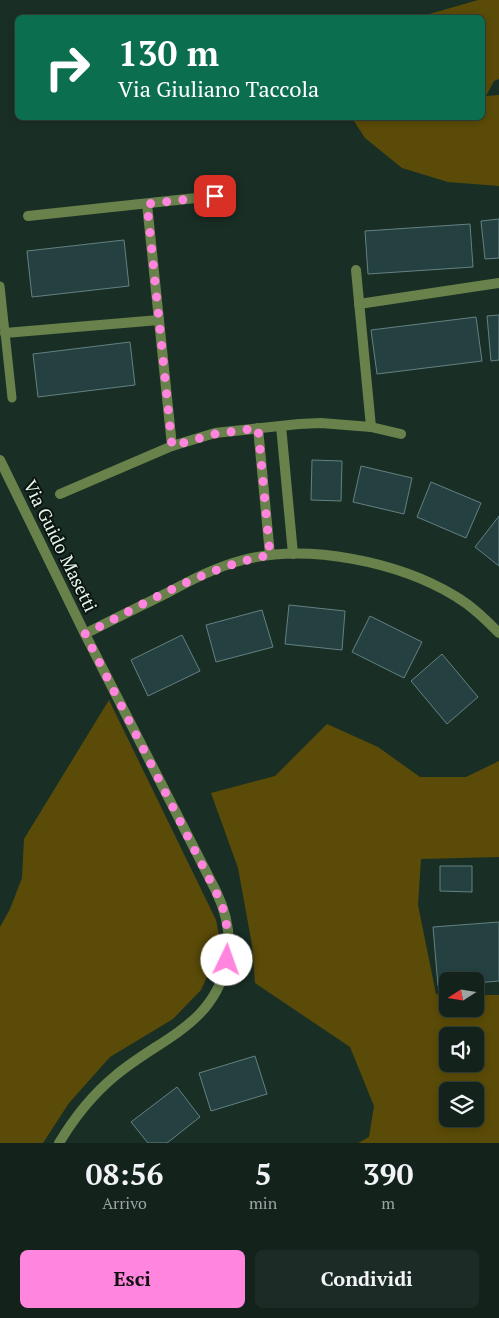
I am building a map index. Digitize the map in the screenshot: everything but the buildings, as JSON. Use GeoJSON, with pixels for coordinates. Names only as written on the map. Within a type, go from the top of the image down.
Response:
{"type":"FeatureCollection","features":[{"type":"Feature","properties":{"kind":"street"},"geometry":{"type":"LineString","coordinates":[[28,216],[215,196]]}},
{"type":"Feature","properties":{"kind":"street"},"geometry":{"type":"LineString","coordinates":[[147,204],[172,446]]}},
{"type":"Feature","properties":{"kind":"street"},"geometry":{"type":"LineString","coordinates":[[356,270],[371,427]]}},
{"type":"Feature","properties":{"kind":"street"},"geometry":{"type":"LineString","coordinates":[[359,304],[499,283]]}},
{"type":"Feature","properties":{"kind":"street"},"geometry":{"type":"LineString","coordinates":[[5,333],[159,320]]}},
{"type":"Feature","properties":{"kind":"street"},"geometry":{"type":"LineString","coordinates":[[60,494],[172,446],[215,434],[258,428],[321,424],[371,427],[401,434]]}},
{"type":"Feature","properties":{"kind":"street"},"geometry":{"type":"LineString","coordinates":[[281,426],[293,554]]}},
{"type":"Feature","properties":{"kind":"street"},"geometry":{"type":"LineString","coordinates":[[258,428],[270,555]]}},
{"type":"Feature","properties":{"kind":"street","name":"Via Guido Masetti"},"geometry":{"type":"LineString","coordinates":[[0,460],[85,634],[219,898],[227,924],[229,945],[221,983],[210,1004],[188,1025],[115,1076],[87,1103],[59,1143]]}},
{"type":"Feature","properties":{"kind":"street"},"geometry":{"type":"LineString","coordinates":[[85,634],[218,568],[270,555],[293,554],[344,558],[398,571],[455,596],[499,632]]}},
{"type":"Feature","properties":{"kind":"lane"},"geometry":{"type":"LineString","coordinates":[[0,286],[12,398]]}},
{"type":"Feature","properties":{"kind":"shaded area"},"geometry":{"type":"Polygon","coordinates":[[[478,0],[499,0],[499,79],[494,81],[486,96],[499,95],[499,186],[448,182],[402,168],[365,138],[353,120],[485,120],[485,15],[426,15],[478,0]]]}},
{"type":"Feature","properties":{"kind":"shaded area"},"geometry":{"type":"Polygon","coordinates":[[[109,700],[216,920],[219,935],[218,952],[201,990],[173,1019],[110,1057],[69,1103],[43,1143],[0,1143],[0,927],[10,909],[22,878],[24,839],[109,700]]]}},
{"type":"Feature","properties":{"kind":"shaded area"},"geometry":{"type":"Polygon","coordinates":[[[327,724],[378,747],[420,777],[466,777],[499,761],[499,857],[421,859],[418,905],[436,994],[439,994],[439,1018],[484,1018],[484,995],[499,995],[499,1143],[358,1143],[369,1137],[374,1106],[350,1047],[255,983],[252,945],[238,868],[211,793],[275,776],[327,724]]]}},
{"type":"Feature","properties":{"kind":"route"},"geometry":{"type":"LineString","coordinates":[[215,196],[147,204],[172,446],[200,437],[258,428],[270,555],[218,568],[85,634],[222,904],[228,932],[227,960]]}}]}
